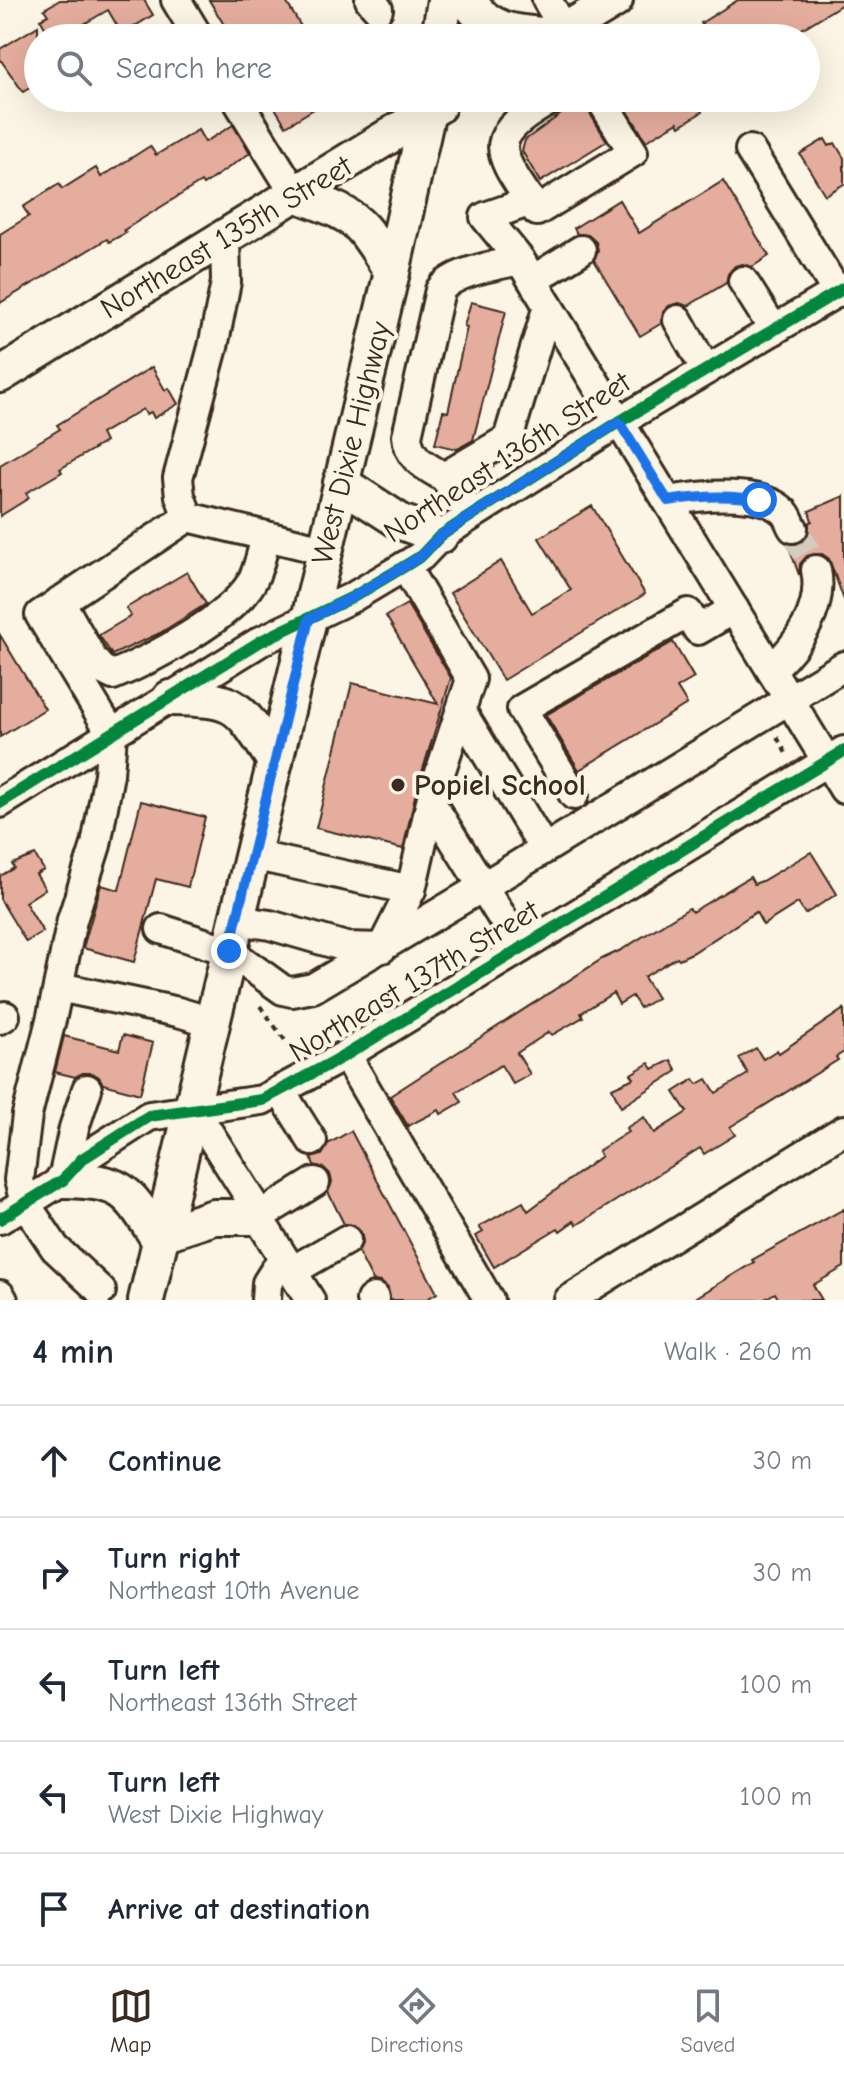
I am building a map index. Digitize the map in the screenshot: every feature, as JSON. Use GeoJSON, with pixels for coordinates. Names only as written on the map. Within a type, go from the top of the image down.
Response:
{"type":"FeatureCollection","features":[{"type":"Feature","properties":{"kind":"main road"},"geometry":{"type":"LineString","coordinates":[[441,24],[445,0]]}},
{"type":"Feature","properties":{"kind":"main road"},"geometry":{"type":"LineString","coordinates":[[467,0],[475,12],[491,24]]}},
{"type":"Feature","properties":{"kind":"main road"},"geometry":{"type":"LineString","coordinates":[[574,24],[603,3]]}},
{"type":"Feature","properties":{"kind":"main road","name":"Northeast 135th Street"},"geometry":{"type":"LineString","coordinates":[[0,375],[295,194],[422,112]]}},
{"type":"Feature","properties":{"kind":"main road","name":"West Dixie Highway"},"geometry":{"type":"LineString","coordinates":[[146,1300],[324,550],[434,112]]}},
{"type":"Feature","properties":{"kind":"main road"},"geometry":{"type":"LineString","coordinates":[[295,194],[338,211],[355,222],[392,272]]}},
{"type":"Feature","properties":{"kind":"main road"},"geometry":{"type":"LineString","coordinates":[[341,483],[401,522],[440,536]]}},
{"type":"Feature","properties":{"kind":"main road"},"geometry":{"type":"LineString","coordinates":[[170,698],[215,700],[235,708],[243,714],[275,761]]}},
{"type":"Feature","properties":{"kind":"main road"},"geometry":{"type":"LineString","coordinates":[[63,1180],[108,1183],[130,1194],[161,1238],[214,1217],[258,1217]]}},
{"type":"Feature","properties":{"kind":"street"},"geometry":{"type":"LineString","coordinates":[[176,0],[191,24]]}},
{"type":"Feature","properties":{"kind":"street"},"geometry":{"type":"LineString","coordinates":[[547,0],[555,24]]}},
{"type":"Feature","properties":{"kind":"street"},"geometry":{"type":"LineString","coordinates":[[245,112],[295,194]]}},
{"type":"Feature","properties":{"kind":"street"},"geometry":{"type":"LineString","coordinates":[[530,112],[507,130],[502,143],[506,162],[534,206]]}},
{"type":"Feature","properties":{"kind":"street"},"geometry":{"type":"LineString","coordinates":[[609,112],[633,152],[534,206],[485,217],[526,270],[788,699],[835,756],[844,789]]}},
{"type":"Feature","properties":{"kind":"street"},"geometry":{"type":"LineString","coordinates":[[750,150],[840,290]]}},
{"type":"Feature","properties":{"kind":"street"},"geometry":{"type":"LineString","coordinates":[[188,517],[180,496],[178,478],[213,347],[226,282],[225,237]]}},
{"type":"Feature","properties":{"kind":"street"},"geometry":{"type":"LineString","coordinates":[[472,515],[444,477],[414,457],[408,448],[407,436],[440,290],[455,278],[526,270],[581,250]]}},
{"type":"Feature","properties":{"kind":"street"},"geometry":{"type":"LineString","coordinates":[[743,281],[774,330]]}},
{"type":"Feature","properties":{"kind":"street","name":"Northeast 136th Street"},"geometry":{"type":"LineString","coordinates":[[0,803],[261,641],[353,597],[405,566],[421,556],[440,536],[472,515],[619,422],[840,290]]}},
{"type":"Feature","properties":{"kind":"street"},"geometry":{"type":"LineString","coordinates":[[444,477],[508,439],[548,306]]}},
{"type":"Feature","properties":{"kind":"street"},"geometry":{"type":"LineString","coordinates":[[678,320],[706,370]]}},
{"type":"Feature","properties":{"kind":"street"},"geometry":{"type":"LineString","coordinates":[[668,501],[736,495],[759,500],[784,511],[793,528]]}},
{"type":"Feature","properties":{"kind":"street"},"geometry":{"type":"LineString","coordinates":[[101,1291],[55,1248],[25,1203],[19,1180],[27,1115],[72,920],[96,845],[109,774],[112,734],[40,615],[188,517],[324,550]]}},
{"type":"Feature","properties":{"kind":"street"},"geometry":{"type":"LineString","coordinates":[[60,601],[92,658],[101,669],[113,675],[199,629],[241,598],[253,580],[266,536]]}},
{"type":"Feature","properties":{"kind":"street"},"geometry":{"type":"LineString","coordinates":[[161,929],[232,936],[270,925],[346,947],[382,948],[411,890],[431,803],[471,679],[405,566]]}},
{"type":"Feature","properties":{"kind":"street"},"geometry":{"type":"LineString","coordinates":[[771,670],[796,642],[810,615],[818,595],[816,570]]}},
{"type":"Feature","properties":{"kind":"street"},"geometry":{"type":"LineString","coordinates":[[574,795],[522,709],[688,613],[698,630],[734,609]]}},
{"type":"Feature","properties":{"kind":"street","name":"Northeast 137th Street"},"geometry":{"type":"LineString","coordinates":[[232,936],[273,985],[292,992],[313,988],[844,666]]}},
{"type":"Feature","properties":{"kind":"street"},"geometry":{"type":"LineString","coordinates":[[461,711],[544,849]]}},
{"type":"Feature","properties":{"kind":"street","name":"Northeast 137th Street"},"geometry":{"type":"LineString","coordinates":[[0,1219],[63,1180],[82,1159],[149,1116],[262,1100],[346,1055],[835,756]]}},
{"type":"Feature","properties":{"kind":"street"},"geometry":{"type":"LineString","coordinates":[[431,803],[521,948]]}},
{"type":"Feature","properties":{"kind":"street"},"geometry":{"type":"LineString","coordinates":[[252,855],[411,890]]}},
{"type":"Feature","properties":{"kind":"street"},"geometry":{"type":"LineString","coordinates":[[59,987],[212,1022]]}},
{"type":"Feature","properties":{"kind":"street"},"geometry":{"type":"LineString","coordinates":[[346,1055],[489,1300]]}},
{"type":"Feature","properties":{"kind":"street"},"geometry":{"type":"LineString","coordinates":[[63,1180],[74,1128],[87,1089]]}},
{"type":"Feature","properties":{"kind":"street"},"geometry":{"type":"LineString","coordinates":[[280,1090],[312,1141]]}},
{"type":"Feature","properties":{"kind":"street"},"geometry":{"type":"LineString","coordinates":[[193,1108],[310,1300]]}},
{"type":"Feature","properties":{"kind":"street"},"geometry":{"type":"LineString","coordinates":[[569,1300],[844,1130]]}},
{"type":"Feature","properties":{"kind":"street"},"geometry":{"type":"LineString","coordinates":[[258,1217],[315,1182]]}},
{"type":"Feature","properties":{"kind":"street"},"geometry":{"type":"LineString","coordinates":[[266,1300],[267,1283],[288,1264],[346,1240]]}},
{"type":"Feature","properties":{"kind":"path"},"geometry":{"type":"LineString","coordinates":[[774,731],[790,760]]}},
{"type":"Feature","properties":{"kind":"path"},"geometry":{"type":"LineString","coordinates":[[259,995],[257,1003],[300,1062]]}},
{"type":"Feature","properties":{"kind":"building"},"geometry":{"type":"Polygon","coordinates":[[[60,0],[144,0],[153,15],[138,24],[116,24],[108,10],[84,24],[43,24],[40,19],[48,15],[44,9],[60,0]]]}},
{"type":"Feature","properties":{"kind":"building"},"geometry":{"type":"Polygon","coordinates":[[[209,0],[285,0],[300,24],[224,24],[209,0]]]}},
{"type":"Feature","properties":{"kind":"building"},"geometry":{"type":"Polygon","coordinates":[[[738,0],[844,0],[844,3],[810,24],[701,23],[738,0]]]}},
{"type":"Feature","properties":{"kind":"building"},"geometry":{"type":"Polygon","coordinates":[[[24,34],[23,92],[0,59],[0,49],[24,34]]]}},
{"type":"Feature","properties":{"kind":"building"},"geometry":{"type":"Polygon","coordinates":[[[278,112],[309,112],[286,126],[278,112]]]}},
{"type":"Feature","properties":{"kind":"building"},"geometry":{"type":"Polygon","coordinates":[[[564,112],[589,112],[607,141],[540,182],[522,151],[525,140],[564,112]]]}},
{"type":"Feature","properties":{"kind":"building"},"geometry":{"type":"Polygon","coordinates":[[[628,112],[702,112],[680,126],[678,122],[646,141],[628,112]]]}},
{"type":"Feature","properties":{"kind":"building"},"geometry":{"type":"Polygon","coordinates":[[[233,125],[250,153],[203,185],[201,182],[124,230],[126,233],[109,242],[107,239],[0,303],[0,234],[29,216],[23,207],[59,184],[62,189],[96,168],[101,177],[150,146],[156,155],[198,130],[205,142],[233,125]]]}},
{"type":"Feature","properties":{"kind":"building"},"geometry":{"type":"Polygon","coordinates":[[[825,139],[829,146],[835,143],[844,158],[844,184],[825,195],[800,154],[825,139]]]}},
{"type":"Feature","properties":{"kind":"building"},"geometry":{"type":"Polygon","coordinates":[[[723,181],[769,256],[752,267],[743,264],[735,266],[728,274],[726,283],[688,306],[679,303],[669,306],[663,312],[662,323],[640,336],[594,260],[598,250],[596,242],[588,235],[577,234],[574,228],[619,200],[639,233],[723,181]]]}},
{"type":"Feature","properties":{"kind":"building"},"geometry":{"type":"Polygon","coordinates":[[[471,302],[506,311],[473,440],[457,449],[435,444],[443,411],[448,412],[471,302]]]}},
{"type":"Feature","properties":{"kind":"building"},"geometry":{"type":"Polygon","coordinates":[[[152,367],[165,390],[169,388],[178,404],[154,418],[151,412],[146,414],[143,409],[101,434],[105,442],[60,469],[62,472],[26,493],[29,498],[0,516],[0,465],[60,429],[57,425],[152,367]]]}},
{"type":"Feature","properties":{"kind":"building"},"geometry":{"type":"Polygon","coordinates":[[[844,496],[844,600],[829,559],[822,554],[807,556],[800,564],[799,575],[788,544],[801,543],[808,537],[809,523],[812,521],[809,511],[844,496]]]}},
{"type":"Feature","properties":{"kind":"building"},"geometry":{"type":"Polygon","coordinates":[[[592,506],[645,594],[503,680],[450,593],[501,561],[532,613],[571,590],[539,538],[592,506]]]}},
{"type":"Feature","properties":{"kind":"building"},"geometry":{"type":"Polygon","coordinates":[[[187,572],[206,604],[160,633],[112,655],[99,635],[131,616],[126,608],[187,572]]]}},
{"type":"Feature","properties":{"kind":"building"},"geometry":{"type":"Polygon","coordinates":[[[407,604],[451,678],[416,792],[403,849],[316,828],[352,683],[438,704],[386,616],[407,604]]]}},
{"type":"Feature","properties":{"kind":"building"},"geometry":{"type":"Polygon","coordinates":[[[0,635],[45,709],[0,737],[0,635]]]}},
{"type":"Feature","properties":{"kind":"building"},"geometry":{"type":"Polygon","coordinates":[[[673,642],[694,678],[677,688],[687,704],[579,770],[546,715],[673,642]]]}},
{"type":"Feature","properties":{"kind":"building"},"geometry":{"type":"Polygon","coordinates":[[[141,801],[205,817],[188,887],[156,879],[134,962],[83,948],[101,885],[119,890],[141,801]]]}},
{"type":"Feature","properties":{"kind":"building"},"geometry":{"type":"Polygon","coordinates":[[[811,852],[837,894],[805,914],[798,903],[763,925],[756,912],[694,952],[679,959],[677,957],[644,977],[657,998],[640,1008],[632,996],[619,1004],[613,993],[581,1013],[583,1017],[552,1035],[549,1032],[517,1053],[530,1074],[513,1084],[501,1065],[456,1092],[462,1102],[441,1114],[439,1110],[408,1126],[390,1096],[602,959],[689,908],[692,912],[750,877],[754,884],[762,881],[811,852]]]}},
{"type":"Feature","properties":{"kind":"building"},"geometry":{"type":"Polygon","coordinates":[[[35,855],[44,870],[36,874],[45,889],[25,902],[43,932],[26,942],[0,899],[0,876],[14,868],[12,864],[35,855]]]}},
{"type":"Feature","properties":{"kind":"building"},"geometry":{"type":"Polygon","coordinates":[[[844,1009],[844,1052],[836,1057],[838,1060],[730,1127],[735,1135],[704,1154],[700,1148],[577,1225],[574,1221],[560,1231],[558,1228],[494,1267],[476,1236],[483,1232],[479,1227],[523,1202],[528,1211],[601,1156],[598,1151],[628,1132],[626,1128],[644,1117],[654,1133],[687,1112],[674,1092],[694,1079],[698,1084],[707,1079],[716,1093],[748,1074],[739,1058],[756,1048],[763,1059],[777,1050],[779,1053],[844,1009]]]}},
{"type":"Feature","properties":{"kind":"building"},"geometry":{"type":"Polygon","coordinates":[[[123,1035],[153,1043],[140,1094],[103,1084],[92,1073],[75,1077],[55,1072],[64,1036],[119,1050],[123,1035]]]}},
{"type":"Feature","properties":{"kind":"building"},"geometry":{"type":"Polygon","coordinates":[[[671,1060],[677,1071],[621,1107],[612,1088],[634,1078],[631,1074],[649,1063],[653,1069],[671,1060]]]}},
{"type":"Feature","properties":{"kind":"building"},"geometry":{"type":"Polygon","coordinates":[[[351,1131],[437,1293],[425,1300],[390,1300],[388,1288],[381,1282],[373,1281],[358,1252],[363,1241],[361,1232],[354,1225],[344,1224],[328,1192],[332,1182],[330,1174],[314,1165],[311,1158],[322,1155],[328,1144],[351,1131]]]}},
{"type":"Feature","properties":{"kind":"building"},"geometry":{"type":"Polygon","coordinates":[[[844,1209],[844,1267],[813,1285],[822,1300],[779,1300],[775,1293],[763,1300],[692,1300],[754,1262],[752,1260],[844,1209]]]}},
{"type":"Feature","properties":{"kind":"tunnel"},"geometry":{"type":"LineString","coordinates":[[793,528],[816,570]]}},
{"type":"Feature","properties":{"kind":"cycle path"},"geometry":{"type":"LineString","coordinates":[[0,803],[261,641],[353,597],[405,566],[421,556],[440,536],[472,515],[619,422],[844,288]]}},
{"type":"Feature","properties":{"kind":"cycle path"},"geometry":{"type":"LineString","coordinates":[[0,1219],[63,1180],[82,1159],[149,1116],[262,1100],[346,1055],[844,751]]}},
{"type":"Feature","properties":{"kind":"place","name":"Popiel School"},"geometry":{"type":"Point","coordinates":[398,785]}},
{"type":"Feature","properties":{"kind":"route"},"geometry":{"type":"LineString","coordinates":[[229,951],[309,619],[421,556],[440,536],[619,422],[668,501],[736,495],[759,500]]}}]}
